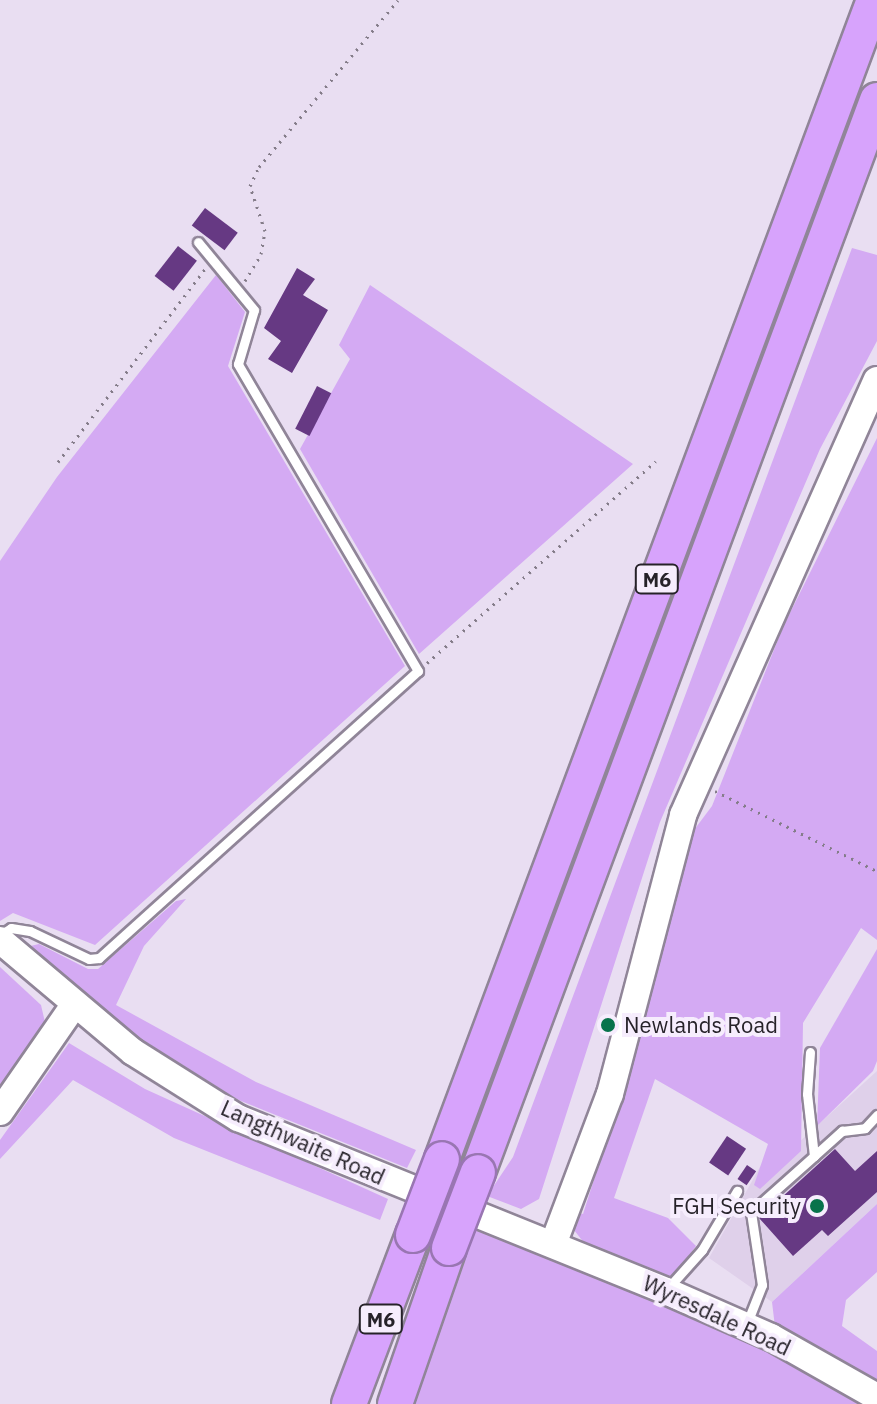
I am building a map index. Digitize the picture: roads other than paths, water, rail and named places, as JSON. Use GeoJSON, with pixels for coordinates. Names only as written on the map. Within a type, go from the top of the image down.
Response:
{"type":"FeatureCollection","features":[{"type":"Feature","properties":{"kind":"highway","name":"M6"},"geometry":{"type":"LineString","coordinates":[[349,1404],[874,0]]}},
{"type":"Feature","properties":{"kind":"highway","name":"M6"},"geometry":{"type":"LineString","coordinates":[[395,1404],[449,1248],[877,100]]}},
{"type":"Feature","properties":{"kind":"street"},"geometry":{"type":"LineString","coordinates":[[554,1242],[610,1094],[683,815],[877,380]]}},
{"type":"Feature","properties":{"kind":"street","name":"Langthwaite Road"},"geometry":{"type":"LineString","coordinates":[[0,938],[74,1005],[133,1052],[238,1118],[554,1242]]}},
{"type":"Feature","properties":{"kind":"street"},"geometry":{"type":"LineString","coordinates":[[0,1112],[74,1005]]}},
{"type":"Feature","properties":{"kind":"street","name":"Wyresdale Road"},"geometry":{"type":"LineString","coordinates":[[554,1242],[746,1326],[877,1397]]}},
{"type":"Feature","properties":{"kind":"lane"},"geometry":{"type":"LineString","coordinates":[[0,938],[11,928],[30,931],[89,959],[99,958],[418,671],[238,364],[254,310],[241,288],[198,242]]}},
{"type":"Feature","properties":{"kind":"lane"},"geometry":{"type":"LineString","coordinates":[[810,1052],[807,1094],[814,1156]]}},
{"type":"Feature","properties":{"kind":"lane"},"geometry":{"type":"LineString","coordinates":[[746,1326],[762,1285],[751,1212],[842,1131],[865,1128],[877,1115]]}},
{"type":"Feature","properties":{"kind":"lane"},"geometry":{"type":"LineString","coordinates":[[666,1291],[702,1250],[737,1191]]}},
{"type":"Feature","properties":{"kind":"place","name":"Newlands Road"},"geometry":{"type":"Point","coordinates":[608,1025]}},
{"type":"Feature","properties":{"kind":"place","name":"FGH Security"},"geometry":{"type":"Point","coordinates":[817,1206]}}]}
